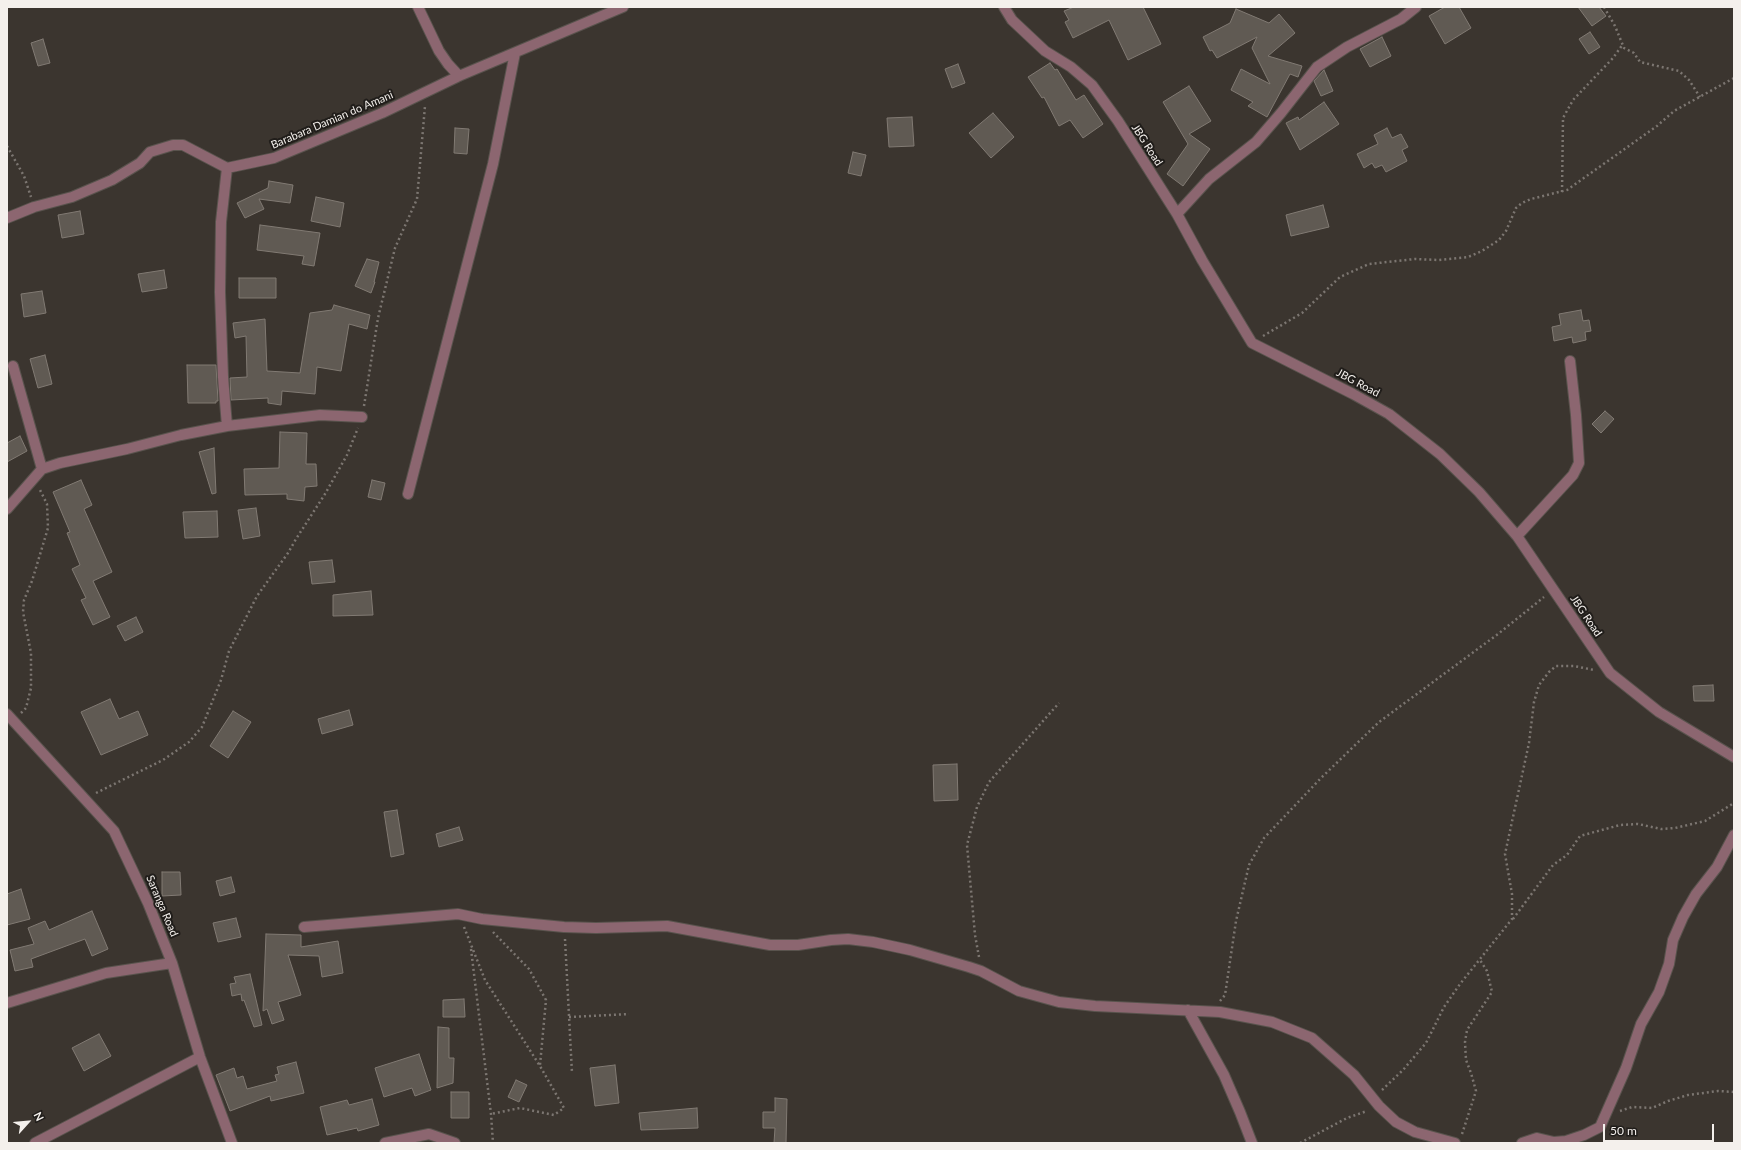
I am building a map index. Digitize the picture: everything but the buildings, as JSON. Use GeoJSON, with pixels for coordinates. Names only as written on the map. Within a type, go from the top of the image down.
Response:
{"type":"FeatureCollection","features":[{"type":"Feature","properties":{"kind":"street"},"geometry":{"type":"LineString","coordinates":[[418,7],[439,51],[459,76]]}},
{"type":"Feature","properties":{"kind":"street","name":"Barabara Damian do Amani"},"geometry":{"type":"LineString","coordinates":[[227,168],[274,158],[382,113],[459,76],[622,7]]}},
{"type":"Feature","properties":{"kind":"street","name":"JBG Road"},"geometry":{"type":"LineString","coordinates":[[1004,7],[1012,20],[1045,51],[1071,67],[1092,85],[1118,121],[1177,214],[1202,260],[1252,343],[1389,414],[1446,459],[1479,492],[1517,536],[1610,673],[1659,712],[1734,757]]}},
{"type":"Feature","properties":{"kind":"street"},"geometry":{"type":"LineString","coordinates":[[1177,214],[1209,179],[1256,142],[1317,67],[1347,47],[1401,19],[1416,7]]}},
{"type":"Feature","properties":{"kind":"street"},"geometry":{"type":"LineString","coordinates":[[408,494],[493,164],[515,53]]}},
{"type":"Feature","properties":{"kind":"street"},"geometry":{"type":"LineString","coordinates":[[7,218],[34,207],[72,197],[112,180],[140,163],[150,152],[173,144],[184,144],[227,168],[221,222],[220,292],[223,377],[227,426]]}},
{"type":"Feature","properties":{"kind":"street"},"geometry":{"type":"LineString","coordinates":[[1517,536],[1573,474],[1579,463],[1576,415],[1570,361]]}},
{"type":"Feature","properties":{"kind":"street"},"geometry":{"type":"LineString","coordinates":[[13,366],[42,469]]}},
{"type":"Feature","properties":{"kind":"street"},"geometry":{"type":"LineString","coordinates":[[7,509],[42,469],[60,463],[227,426],[320,415],[362,417]]}},
{"type":"Feature","properties":{"kind":"street","name":"Saranga Road"},"geometry":{"type":"LineString","coordinates":[[10,718],[114,831],[148,903],[172,964],[200,1057],[232,1143]]}},
{"type":"Feature","properties":{"kind":"street"},"geometry":{"type":"LineString","coordinates":[[1522,1143],[1537,1138],[1554,1142],[1566,1141],[1584,1135],[1600,1127],[1626,1068],[1641,1024],[1659,992],[1669,964],[1674,940],[1683,917],[1696,894],[1717,867],[1734,835]]}},
{"type":"Feature","properties":{"kind":"street"},"geometry":{"type":"LineString","coordinates":[[304,928],[458,914],[482,920],[564,927],[596,928],[667,926],[770,945],[848,939],[873,942],[910,950],[981,971],[1019,991],[1059,1002],[1095,1006],[1220,1012],[1272,1022],[1312,1038],[1354,1075],[1376,1103],[1396,1122],[1415,1132],[1458,1140]]}},
{"type":"Feature","properties":{"kind":"street"},"geometry":{"type":"LineString","coordinates":[[7,1003],[106,973],[172,964]]}},
{"type":"Feature","properties":{"kind":"street"},"geometry":{"type":"LineString","coordinates":[[1188,1010],[1224,1075],[1252,1143]]}},
{"type":"Feature","properties":{"kind":"street"},"geometry":{"type":"LineString","coordinates":[[35,1143],[200,1057]]}},
{"type":"Feature","properties":{"kind":"street"},"geometry":{"type":"LineString","coordinates":[[385,1143],[429,1134],[455,1143]]}},
{"type":"Feature","properties":{"kind":"path"},"geometry":{"type":"LineString","coordinates":[[1604,7],[1623,44],[1640,62],[1679,71],[1689,80],[1700,97]]}},
{"type":"Feature","properties":{"kind":"path"},"geometry":{"type":"LineString","coordinates":[[1562,192],[1563,118],[1573,100],[1613,58],[1623,44]]}},
{"type":"Feature","properties":{"kind":"path"},"geometry":{"type":"LineString","coordinates":[[1252,343],[1302,313],[1340,277],[1369,264],[1415,259],[1439,260],[1468,257],[1475,254],[1499,240],[1506,231],[1516,208],[1522,203],[1531,199],[1567,190],[1646,134],[1674,111],[1734,78]]}},
{"type":"Feature","properties":{"kind":"path"},"geometry":{"type":"LineString","coordinates":[[84,798],[129,778],[163,760],[189,742],[202,727],[221,680],[229,651],[257,596],[288,553],[348,456],[362,417],[379,311],[395,248],[417,199],[426,91]]}},
{"type":"Feature","properties":{"kind":"path"},"geometry":{"type":"LineString","coordinates":[[7,146],[24,176],[34,207]]}},
{"type":"Feature","properties":{"kind":"path"},"geometry":{"type":"LineString","coordinates":[[10,718],[26,708],[31,688],[31,654],[23,612],[24,600],[32,582],[48,528],[47,504],[33,479]]}},
{"type":"Feature","properties":{"kind":"path"},"geometry":{"type":"LineString","coordinates":[[1203,1011],[1217,1005],[1225,995],[1236,922],[1249,865],[1264,838],[1321,778],[1380,722],[1498,634],[1554,589]]}},
{"type":"Feature","properties":{"kind":"path"},"geometry":{"type":"LineString","coordinates":[[1512,919],[1512,894],[1505,854],[1529,744],[1534,702],[1539,685],[1549,672],[1556,666],[1574,666],[1610,673]]}},
{"type":"Feature","properties":{"kind":"path"},"geometry":{"type":"LineString","coordinates":[[981,971],[974,935],[967,845],[977,807],[989,782],[1059,703]]}},
{"type":"Feature","properties":{"kind":"path"},"geometry":{"type":"LineString","coordinates":[[1300,1143],[1376,1103],[1426,1043],[1444,1008],[1460,984],[1512,919],[1553,864],[1567,855],[1580,836],[1620,825],[1638,824],[1661,829],[1675,828],[1705,821],[1734,803]]}},
{"type":"Feature","properties":{"kind":"path"},"geometry":{"type":"LineString","coordinates":[[458,914],[485,980],[540,1066],[564,1108],[554,1115],[520,1108],[491,1114]]}},
{"type":"Feature","properties":{"kind":"path"},"geometry":{"type":"LineString","coordinates":[[482,920],[529,969],[546,1000],[540,1066]]}},
{"type":"Feature","properties":{"kind":"path"},"geometry":{"type":"LineString","coordinates":[[564,927],[572,1073]]}},
{"type":"Feature","properties":{"kind":"path"},"geometry":{"type":"LineString","coordinates":[[471,945],[491,1114],[493,1143]]}},
{"type":"Feature","properties":{"kind":"path"},"geometry":{"type":"LineString","coordinates":[[1458,1140],[1466,1127],[1476,1091],[1472,1073],[1466,1060],[1465,1042],[1467,1030],[1492,992],[1487,971],[1480,960]]}},
{"type":"Feature","properties":{"kind":"path"},"geometry":{"type":"LineString","coordinates":[[569,1017],[629,1014]]}},
{"type":"Feature","properties":{"kind":"path"},"geometry":{"type":"LineString","coordinates":[[1605,1115],[1632,1107],[1652,1108],[1688,1095],[1718,1091],[1734,1092]]}}]}
